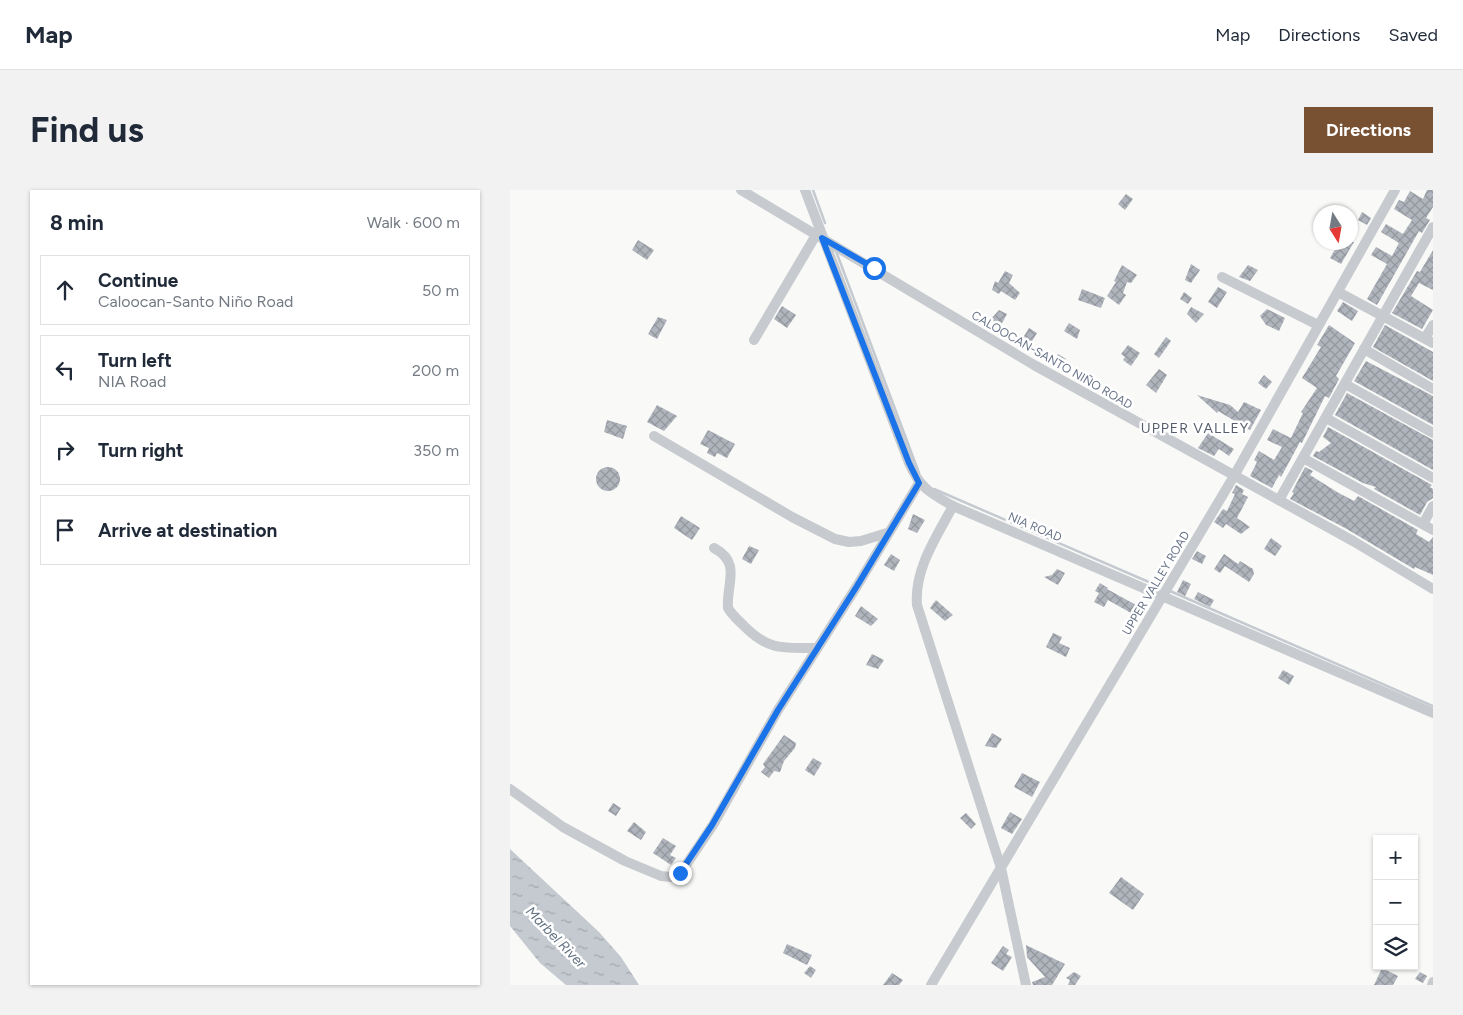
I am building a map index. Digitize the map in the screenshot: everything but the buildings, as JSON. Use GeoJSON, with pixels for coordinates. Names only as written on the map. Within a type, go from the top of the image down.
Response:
{"type":"FeatureCollection","features":[{"type":"Feature","properties":{"kind":"street","name":"CALOOCAN-SANTO NIÑO ROAD"},"geometry":{"type":"LineString","coordinates":[[741,190],[1034,365],[1279,500],[1433,589]]}},
{"type":"Feature","properties":{"kind":"street","name":"NIA ROAD"},"geometry":{"type":"LineString","coordinates":[[805,190],[819,236],[909,463],[919,483],[926,490],[953,506],[1433,712]]}},
{"type":"Feature","properties":{"kind":"street","name":"UPPER VALLEY ROAD"},"geometry":{"type":"LineString","coordinates":[[931,985],[1234,476],[1395,190]]}},
{"type":"Feature","properties":{"kind":"street"},"geometry":{"type":"LineString","coordinates":[[1279,500],[1433,227]]}},
{"type":"Feature","properties":{"kind":"street"},"geometry":{"type":"LineString","coordinates":[[754,340],[819,236]]}},
{"type":"Feature","properties":{"kind":"street"},"geometry":{"type":"LineString","coordinates":[[1222,277],[1318,326]]}},
{"type":"Feature","properties":{"kind":"street"},"geometry":{"type":"LineString","coordinates":[[1338,292],[1429,341],[1433,325]]}},
{"type":"Feature","properties":{"kind":"street"},"geometry":{"type":"LineString","coordinates":[[1364,349],[1433,389]]}},
{"type":"Feature","properties":{"kind":"street"},"geometry":{"type":"LineString","coordinates":[[1345,384],[1433,434]]}},
{"type":"Feature","properties":{"kind":"street"},"geometry":{"type":"LineString","coordinates":[[1326,418],[1433,478]]}},
{"type":"Feature","properties":{"kind":"street"},"geometry":{"type":"LineString","coordinates":[[654,436],[798,521],[835,539],[849,542],[861,541],[887,534]]}},
{"type":"Feature","properties":{"kind":"street"},"geometry":{"type":"LineString","coordinates":[[1303,458],[1433,530]]}},
{"type":"Feature","properties":{"kind":"street"},"geometry":{"type":"LineString","coordinates":[[510,789],[593,846],[648,872],[661,876],[678,875],[712,825],[778,710],[857,586],[919,483]]}},
{"type":"Feature","properties":{"kind":"street"},"geometry":{"type":"LineString","coordinates":[[953,506],[923,564],[918,583],[917,605],[1001,868],[1026,985]]}},
{"type":"Feature","properties":{"kind":"street"},"geometry":{"type":"LineString","coordinates":[[1423,524],[1433,506]]}},
{"type":"Feature","properties":{"kind":"street"},"geometry":{"type":"LineString","coordinates":[[714,548],[726,556],[730,564],[728,608],[753,636],[758,640],[776,646],[816,648]]}},
{"type":"Feature","properties":{"kind":"water","name":"Marbel River"},"geometry":{"type":"Polygon","coordinates":[[[510,849],[599,932],[621,957],[639,985],[566,985],[540,963],[510,926],[510,849]]]}},
{"type":"Feature","properties":{"kind":"waterway"},"geometry":{"type":"LineString","coordinates":[[813,190],[825,223]]}},
{"type":"Feature","properties":{"kind":"waterway"},"geometry":{"type":"LineString","coordinates":[[836,251],[919,473]]}},
{"type":"Feature","properties":{"kind":"waterway"},"geometry":{"type":"LineString","coordinates":[[934,489],[1158,586]]}},
{"type":"Feature","properties":{"kind":"waterway"},"geometry":{"type":"LineString","coordinates":[[1170,591],[1433,706]]}},
{"type":"Feature","properties":{"kind":"district","name":"UPPER VALLEY"},"geometry":{"type":"Point","coordinates":[1195,428]}},
{"type":"Feature","properties":{"kind":"route"},"geometry":{"type":"LineString","coordinates":[[680,873],[712,825],[778,710],[857,586],[919,483],[909,463],[822,238],[874,268]]}}]}
